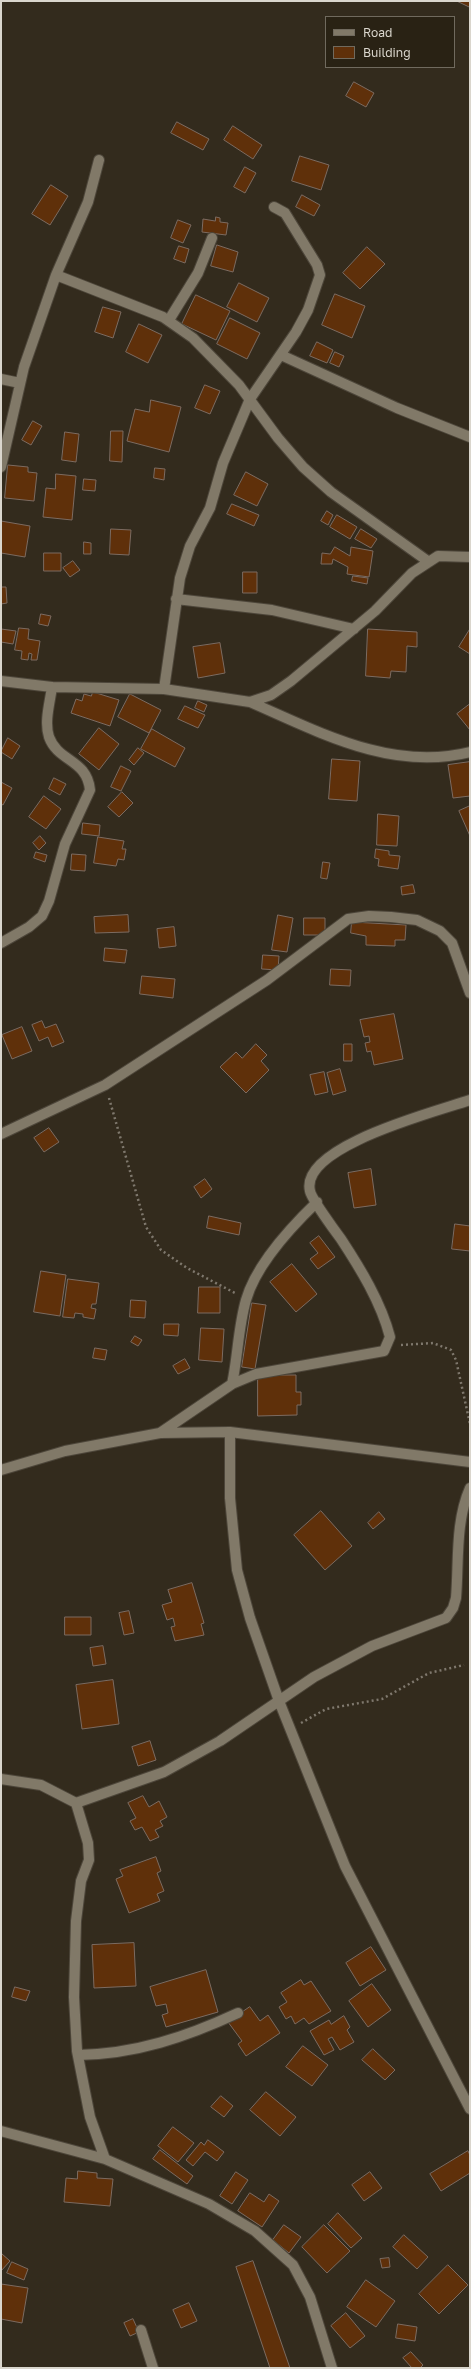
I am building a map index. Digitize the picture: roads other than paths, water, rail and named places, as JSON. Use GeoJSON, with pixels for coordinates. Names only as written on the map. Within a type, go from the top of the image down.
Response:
{"type":"FeatureCollection","features":[{"type":"Feature","properties":{"kind":"street"},"geometry":{"type":"LineString","coordinates":[[1,467],[20,383],[56,275],[88,202],[99,160]]}},
{"type":"Feature","properties":{"kind":"street"},"geometry":{"type":"LineString","coordinates":[[164,689],[176,599],[190,546],[210,508],[223,463],[250,399],[281,355],[308,310],[320,275],[317,265],[285,213],[274,207]]}},
{"type":"Feature","properties":{"kind":"street"},"geometry":{"type":"LineString","coordinates":[[169,320],[198,273],[212,238]]}},
{"type":"Feature","properties":{"kind":"street"},"geometry":{"type":"LineString","coordinates":[[56,275],[169,320],[193,338],[250,399],[278,438],[303,467],[331,492],[429,562]]}},
{"type":"Feature","properties":{"kind":"street"},"geometry":{"type":"LineString","coordinates":[[281,355],[390,405],[470,437]]}},
{"type":"Feature","properties":{"kind":"street"},"geometry":{"type":"LineString","coordinates":[[1,379],[20,383]]}},
{"type":"Feature","properties":{"kind":"street"},"geometry":{"type":"LineString","coordinates":[[250,702],[271,695],[354,629],[375,611],[412,573],[438,556],[470,558]]}},
{"type":"Feature","properties":{"kind":"street"},"geometry":{"type":"LineString","coordinates":[[176,599],[272,610],[354,629]]}},
{"type":"Feature","properties":{"kind":"street"},"geometry":{"type":"LineString","coordinates":[[1,681],[52,687],[164,689],[250,702],[321,733],[378,753],[414,758],[448,758],[470,752]]}},
{"type":"Feature","properties":{"kind":"street"},"geometry":{"type":"LineString","coordinates":[[1,943],[29,927],[42,916],[49,901],[64,844],[90,790],[89,782],[84,770],[57,749],[48,736],[48,715],[52,687]]}},
{"type":"Feature","properties":{"kind":"street"},"geometry":{"type":"LineString","coordinates":[[1,1134],[105,1085],[267,980],[348,919],[369,916],[417,920],[440,931],[452,944],[470,993]]}},
{"type":"Feature","properties":{"kind":"street"},"geometry":{"type":"LineString","coordinates":[[160,1432],[232,1384],[256,1374],[384,1351],[387,1347],[390,1336],[380,1310],[352,1257],[310,1192],[310,1179],[319,1165],[346,1146],[374,1133],[470,1100]]}},
{"type":"Feature","properties":{"kind":"street"},"geometry":{"type":"LineString","coordinates":[[232,1384],[237,1359],[239,1328],[246,1299],[260,1272],[283,1237],[316,1202]]}},
{"type":"Feature","properties":{"kind":"street"},"geometry":{"type":"LineString","coordinates":[[1,1470],[65,1451],[160,1432],[230,1432],[470,1462]]}},
{"type":"Feature","properties":{"kind":"street"},"geometry":{"type":"LineString","coordinates":[[230,1432],[230,1498],[237,1570],[250,1618],[279,1701],[345,1866],[470,2109]]}},
{"type":"Feature","properties":{"kind":"street"},"geometry":{"type":"LineString","coordinates":[[76,1803],[164,1772],[220,1741],[314,1677],[372,1646],[446,1618],[453,1608],[456,1598],[460,1523],[463,1504],[470,1488]]}},
{"type":"Feature","properties":{"kind":"street"},"geometry":{"type":"LineString","coordinates":[[1,1779],[41,1785],[76,1803],[88,1843],[89,1860],[81,1881],[76,1921],[74,1997],[78,2055],[90,2117],[105,2159]]}},
{"type":"Feature","properties":{"kind":"street"},"geometry":{"type":"LineString","coordinates":[[78,2055],[126,2052],[153,2046],[184,2036],[238,2013]]}},
{"type":"Feature","properties":{"kind":"street"},"geometry":{"type":"LineString","coordinates":[[1,2131],[105,2159],[210,2204],[255,2231],[293,2265],[310,2298],[332,2368]]}},
{"type":"Feature","properties":{"kind":"street"},"geometry":{"type":"LineString","coordinates":[[141,2330],[153,2368]]}}]}
